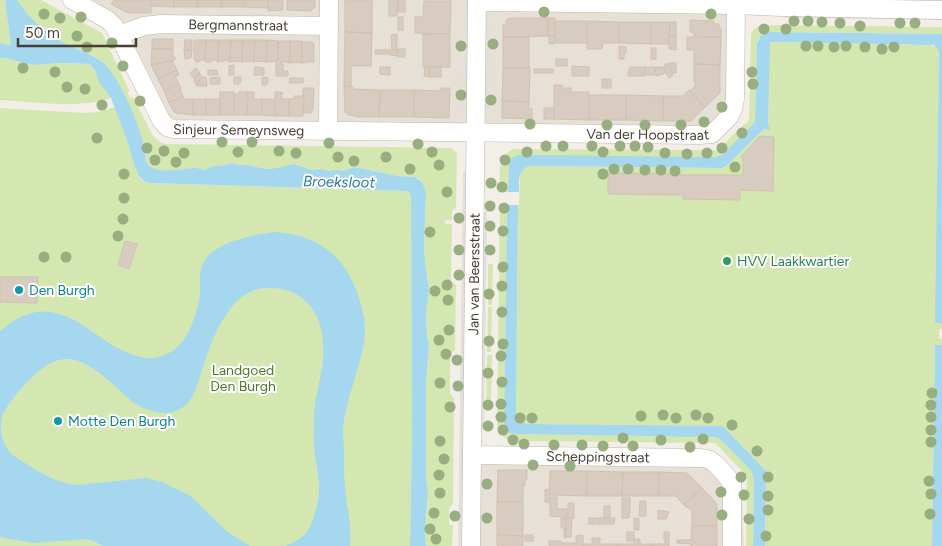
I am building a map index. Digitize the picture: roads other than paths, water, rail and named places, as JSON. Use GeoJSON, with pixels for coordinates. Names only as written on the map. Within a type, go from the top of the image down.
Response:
{"type":"FeatureCollection","features":[{"type":"Feature","properties":{"kind":"street","name":"Sinjeur Semeynsweg"},"geometry":{"type":"LineString","coordinates":[[72,0],[110,21],[114,26],[120,34],[161,120],[169,128],[180,130],[475,133]]}},
{"type":"Feature","properties":{"kind":"street"},"geometry":{"type":"LineString","coordinates":[[328,132],[329,0]]}},
{"type":"Feature","properties":{"kind":"street"},"geometry":{"type":"LineString","coordinates":[[477,1],[782,4],[942,10]]}},
{"type":"Feature","properties":{"kind":"street","name":"Jan van Beersstraat"},"geometry":{"type":"LineString","coordinates":[[470,546],[477,1]]}},
{"type":"Feature","properties":{"kind":"street","name":"Van der Hoopstraat"},"geometry":{"type":"LineString","coordinates":[[475,133],[699,136],[711,134],[730,116],[734,107],[736,5]]}},
{"type":"Feature","properties":{"kind":"street","name":"Bergmannstraat"},"geometry":{"type":"LineString","coordinates":[[120,34],[144,26],[161,24],[328,26]]}},
{"type":"Feature","properties":{"kind":"street","name":"Scheppingstraat"},"geometry":{"type":"LineString","coordinates":[[472,455],[702,458],[712,461],[732,484],[732,546]]}},
{"type":"Feature","properties":{"kind":"water","name":"Broeksloot"},"geometry":{"type":"Polygon","coordinates":[[[5,0],[17,0],[32,19],[50,35],[95,57],[106,65],[116,78],[126,97],[138,127],[146,160],[155,169],[199,168],[204,170],[232,163],[267,169],[294,164],[312,170],[322,169],[330,171],[343,171],[354,167],[398,176],[415,177],[422,182],[426,193],[424,244],[429,289],[426,313],[429,347],[426,382],[426,478],[428,493],[426,546],[410,546],[412,436],[411,197],[409,192],[148,183],[139,176],[111,98],[99,82],[90,64],[59,63],[36,65],[0,58],[0,43],[11,44],[5,0]]]}},
{"type":"Feature","properties":{"kind":"water"},"geometry":{"type":"Polygon","coordinates":[[[767,32],[942,34],[942,324],[935,322],[939,53],[934,45],[770,42],[768,124],[770,129],[764,129],[725,167],[530,166],[521,173],[519,192],[508,192],[509,163],[512,158],[518,155],[716,157],[722,155],[755,122],[757,43],[761,35],[767,32]]]}},
{"type":"Feature","properties":{"kind":"water"},"geometry":{"type":"Polygon","coordinates":[[[507,205],[518,205],[516,412],[518,419],[529,424],[724,427],[766,471],[765,546],[753,546],[754,480],[751,470],[716,437],[515,434],[505,430],[507,205]]]}},
{"type":"Feature","properties":{"kind":"water"},"geometry":{"type":"Polygon","coordinates":[[[276,232],[305,238],[318,243],[329,251],[347,271],[362,309],[365,326],[364,343],[346,410],[343,432],[344,480],[350,528],[350,546],[285,546],[298,540],[308,530],[314,517],[317,503],[319,484],[314,442],[314,416],[323,359],[322,331],[312,308],[304,299],[281,289],[265,288],[246,294],[230,309],[213,338],[194,392],[188,403],[174,412],[158,412],[142,407],[134,403],[91,367],[75,360],[64,359],[47,365],[24,386],[5,411],[1,425],[3,440],[11,454],[49,477],[60,482],[79,485],[146,478],[162,482],[191,496],[229,533],[250,546],[102,546],[86,539],[34,543],[0,536],[0,331],[25,315],[53,312],[75,321],[115,347],[133,355],[150,358],[162,356],[180,344],[191,327],[199,299],[201,268],[210,254],[218,248],[237,240],[276,232]]]}},
{"type":"Feature","properties":{"kind":"water"},"geometry":{"type":"Polygon","coordinates":[[[939,344],[942,345],[942,546],[932,546],[935,345],[939,346],[939,344]]]}},
{"type":"Feature","properties":{"kind":"place","name":"HVV Laakkwartier"},"geometry":{"type":"Point","coordinates":[727,261]}},
{"type":"Feature","properties":{"kind":"place","name":"Den Burgh"},"geometry":{"type":"Point","coordinates":[19,290]}},
{"type":"Feature","properties":{"kind":"place","name":"Motte Den Burgh"},"geometry":{"type":"Point","coordinates":[58,421]}},
{"type":"Feature","properties":{"kind":"park label","name":"Landgoed Den Burgh"},"geometry":{"type":"Point","coordinates":[243,378]}}]}
